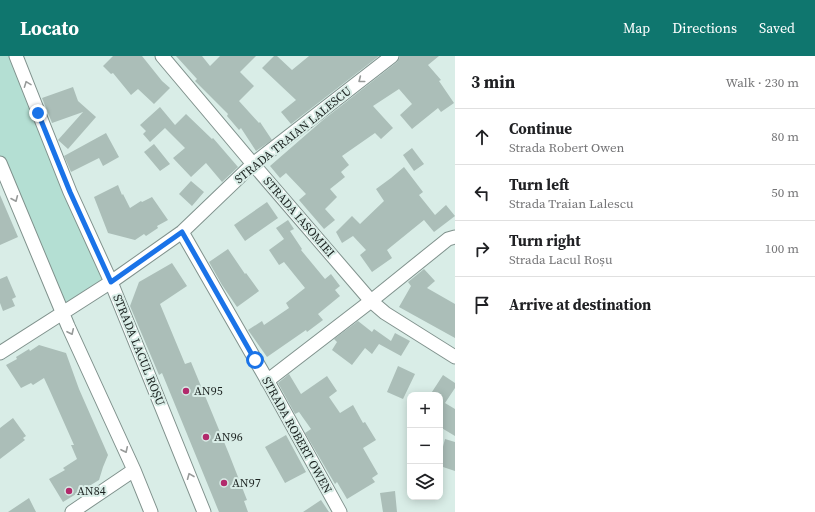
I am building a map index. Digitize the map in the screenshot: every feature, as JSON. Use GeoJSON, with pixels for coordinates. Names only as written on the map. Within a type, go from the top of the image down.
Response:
{"type":"FeatureCollection","features":[{"type":"Feature","properties":{"kind":"street","name":"STRADA LACUL ROȘU"},"geometry":{"type":"LineString","coordinates":[[16,56],[70,192],[111,282],[204,512]]}},
{"type":"Feature","properties":{"kind":"street","name":"STRADA IASOMIEI"},"geometry":{"type":"LineString","coordinates":[[162,56],[371,301],[385,312],[455,357]]}},
{"type":"Feature","properties":{"kind":"street","name":"STRADA TRAIAN LALESCU"},"geometry":{"type":"LineString","coordinates":[[0,353],[111,282],[182,232],[253,164],[392,56]]}},
{"type":"Feature","properties":{"kind":"street"},"geometry":{"type":"LineString","coordinates":[[0,163],[63,313],[134,470],[151,512]]}},
{"type":"Feature","properties":{"kind":"street","name":"STRADA ROBERT OWEN"},"geometry":{"type":"LineString","coordinates":[[182,232],[340,512]]}},
{"type":"Feature","properties":{"kind":"street"},"geometry":{"type":"LineString","coordinates":[[267,381],[371,301],[448,239],[455,237]]}},
{"type":"Feature","properties":{"kind":"street"},"geometry":{"type":"LineString","coordinates":[[72,512],[134,470]]}},
{"type":"Feature","properties":{"kind":"green space"},"geometry":{"type":"Polygon","coordinates":[[[0,56],[17,56],[111,282],[63,313],[0,161],[0,56]]]}},
{"type":"Feature","properties":{"kind":"building"},"geometry":{"type":"Polygon","coordinates":[[[113,56],[142,56],[162,81],[170,88],[154,104],[138,89],[131,95],[113,73],[111,74],[103,66],[113,56]]]}},
{"type":"Feature","properties":{"kind":"building"},"geometry":{"type":"Polygon","coordinates":[[[176,56],[202,56],[210,66],[220,56],[256,56],[240,72],[254,86],[239,101],[259,123],[260,122],[272,140],[256,151],[241,128],[239,130],[227,116],[228,114],[195,81],[197,79],[176,56]]]}},
{"type":"Feature","properties":{"kind":"building"},"geometry":{"type":"Polygon","coordinates":[[[274,56],[277,56],[292,70],[309,56],[379,56],[291,124],[281,112],[296,100],[262,68],[274,56]]]}},
{"type":"Feature","properties":{"kind":"building"},"geometry":{"type":"Polygon","coordinates":[[[400,56],[439,56],[428,65],[441,80],[439,81],[454,103],[441,112],[438,108],[412,129],[400,115],[412,104],[399,89],[373,106],[393,128],[381,139],[375,133],[342,156],[349,165],[341,172],[345,177],[330,189],[337,197],[325,209],[335,220],[324,229],[299,200],[306,194],[286,173],[280,178],[270,166],[323,120],[397,62],[400,56]]]}},
{"type":"Feature","properties":{"kind":"building"},"geometry":{"type":"Polygon","coordinates":[[[73,87],[78,101],[96,117],[68,149],[58,140],[83,112],[52,123],[42,98],[73,87]]]}},
{"type":"Feature","properties":{"kind":"building"},"geometry":{"type":"Polygon","coordinates":[[[160,107],[175,125],[186,114],[212,139],[213,138],[238,167],[222,182],[206,163],[191,177],[173,158],[185,148],[165,128],[150,142],[143,134],[146,131],[140,125],[160,107]]]}},
{"type":"Feature","properties":{"kind":"building"},"geometry":{"type":"Polygon","coordinates":[[[106,133],[119,157],[103,166],[99,158],[71,172],[64,156],[106,133]]]}},
{"type":"Feature","properties":{"kind":"building"},"geometry":{"type":"Polygon","coordinates":[[[154,144],[170,164],[160,171],[144,152],[154,144]]]}},
{"type":"Feature","properties":{"kind":"building"},"geometry":{"type":"Polygon","coordinates":[[[412,148],[424,164],[414,171],[403,155],[412,148]]]}},
{"type":"Feature","properties":{"kind":"building"},"geometry":{"type":"Polygon","coordinates":[[[404,167],[423,192],[419,195],[435,215],[446,205],[455,216],[434,232],[424,220],[387,250],[392,258],[372,272],[360,255],[366,250],[353,236],[342,243],[336,232],[352,216],[360,224],[384,201],[376,189],[404,167]]]}},
{"type":"Feature","properties":{"kind":"building"},"geometry":{"type":"Polygon","coordinates":[[[191,181],[204,192],[192,206],[179,194],[191,181]]]}},
{"type":"Feature","properties":{"kind":"building"},"geometry":{"type":"Polygon","coordinates":[[[118,185],[130,208],[141,201],[142,202],[152,197],[168,220],[157,226],[158,228],[146,236],[144,234],[135,240],[108,233],[94,197],[118,185]]]}},
{"type":"Feature","properties":{"kind":"building"},"geometry":{"type":"Polygon","coordinates":[[[0,195],[18,237],[0,245],[0,195]]]}},
{"type":"Feature","properties":{"kind":"building"},"geometry":{"type":"Polygon","coordinates":[[[267,202],[278,218],[245,241],[234,225],[267,202]]]}},
{"type":"Feature","properties":{"kind":"building"},"geometry":{"type":"Polygon","coordinates":[[[288,220],[294,229],[290,231],[302,249],[301,250],[325,279],[331,274],[340,286],[335,290],[340,296],[318,314],[323,320],[267,357],[248,330],[262,321],[264,325],[289,308],[286,303],[305,288],[284,262],[279,265],[269,250],[284,239],[276,228],[288,220]]]}},
{"type":"Feature","properties":{"kind":"building"},"geometry":{"type":"Polygon","coordinates":[[[228,249],[259,291],[237,307],[209,262],[228,249]]]}},
{"type":"Feature","properties":{"kind":"building"},"geometry":{"type":"Polygon","coordinates":[[[172,263],[187,286],[160,304],[185,364],[191,362],[247,500],[244,501],[248,512],[219,512],[162,373],[159,375],[130,306],[139,282],[172,263]]]}},
{"type":"Feature","properties":{"kind":"building"},"geometry":{"type":"Polygon","coordinates":[[[424,269],[435,281],[427,288],[455,304],[455,338],[399,307],[411,286],[408,282],[424,269]]]}},
{"type":"Feature","properties":{"kind":"building"},"geometry":{"type":"Polygon","coordinates":[[[7,276],[16,297],[12,299],[15,306],[3,311],[0,303],[0,279],[7,276]]]}},
{"type":"Feature","properties":{"kind":"building"},"geometry":{"type":"Polygon","coordinates":[[[358,321],[372,332],[374,329],[391,341],[395,333],[410,341],[401,356],[379,344],[372,354],[365,348],[352,365],[332,350],[337,342],[334,339],[358,321]]]}},
{"type":"Feature","properties":{"kind":"building"},"geometry":{"type":"Polygon","coordinates":[[[39,345],[66,353],[79,389],[108,455],[99,480],[63,502],[49,479],[65,470],[63,468],[77,459],[71,445],[74,445],[44,378],[33,385],[31,383],[21,388],[6,365],[17,359],[16,357],[29,349],[30,351],[39,345]]]}},
{"type":"Feature","properties":{"kind":"building"},"geometry":{"type":"Polygon","coordinates":[[[398,366],[415,374],[403,399],[387,392],[398,366]]]}},
{"type":"Feature","properties":{"kind":"building"},"geometry":{"type":"Polygon","coordinates":[[[289,374],[301,394],[327,376],[337,391],[329,397],[340,413],[353,405],[363,423],[365,422],[376,440],[363,448],[378,474],[372,478],[375,482],[347,499],[337,482],[335,484],[305,433],[311,429],[299,412],[295,414],[278,383],[289,374]]]}},
{"type":"Feature","properties":{"kind":"building"},"geometry":{"type":"Polygon","coordinates":[[[443,375],[455,383],[455,388],[445,403],[455,409],[455,436],[443,429],[443,392],[432,392],[443,375]]]}},
{"type":"Feature","properties":{"kind":"building"},"geometry":{"type":"Polygon","coordinates":[[[13,418],[26,436],[23,438],[25,440],[0,459],[0,428],[13,418]]]}},
{"type":"Feature","properties":{"kind":"building"},"geometry":{"type":"Polygon","coordinates":[[[286,435],[306,472],[285,483],[265,447],[286,435]]]}},
{"type":"Feature","properties":{"kind":"building"},"geometry":{"type":"Polygon","coordinates":[[[445,439],[455,442],[455,471],[443,467],[443,447],[445,439]]]}},
{"type":"Feature","properties":{"kind":"building"},"geometry":{"type":"Polygon","coordinates":[[[395,491],[397,512],[383,512],[380,493],[395,491]]]}},
{"type":"Feature","properties":{"kind":"building"},"geometry":{"type":"Polygon","coordinates":[[[29,498],[36,512],[8,512],[29,498]]]}},
{"type":"Feature","properties":{"kind":"building"},"geometry":{"type":"Polygon","coordinates":[[[321,500],[329,512],[303,512],[321,500]]]}},
{"type":"Feature","properties":{"kind":"place","name":"AN95"},"geometry":{"type":"Point","coordinates":[186,391]}},
{"type":"Feature","properties":{"kind":"place","name":"AN96"},"geometry":{"type":"Point","coordinates":[206,437]}},
{"type":"Feature","properties":{"kind":"place","name":"AN97"},"geometry":{"type":"Point","coordinates":[224,483]}},
{"type":"Feature","properties":{"kind":"place","name":"AN84"},"geometry":{"type":"Point","coordinates":[69,491]}},
{"type":"Feature","properties":{"kind":"route"},"geometry":{"type":"LineString","coordinates":[[38,113],[70,192],[111,282],[182,232],[255,360]]}}]}
